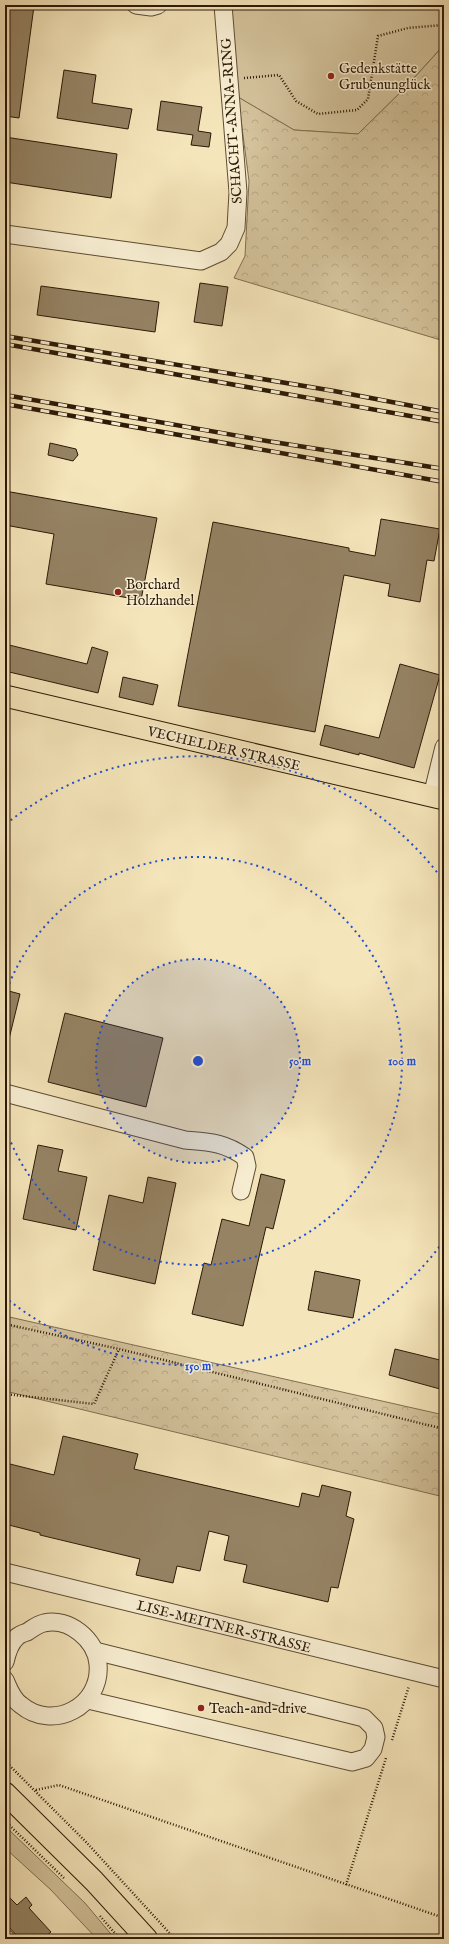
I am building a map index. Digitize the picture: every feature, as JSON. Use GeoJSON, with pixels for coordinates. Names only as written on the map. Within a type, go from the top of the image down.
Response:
{"type":"FeatureCollection","features":[{"type":"Feature","properties":{"kind":"main road","name":"VECHELDER STRASSE"},"geometry":{"type":"LineString","coordinates":[[5,696],[438,798]]}},
{"type":"Feature","properties":{"kind":"main road"},"geometry":{"type":"LineString","coordinates":[[5,1793],[94,1881],[148,1939]]}},
{"type":"Feature","properties":{"kind":"street"},"geometry":{"type":"LineString","coordinates":[[136,5],[151,7],[158,5]]}},
{"type":"Feature","properties":{"kind":"street","name":"SCHACHT-ANNA-RING"},"geometry":{"type":"LineString","coordinates":[[5,234],[201,261],[221,252],[229,244],[236,228],[238,192],[223,5]]}},
{"type":"Feature","properties":{"kind":"street"},"geometry":{"type":"LineString","coordinates":[[438,798],[444,747]]}},
{"type":"Feature","properties":{"kind":"street"},"geometry":{"type":"LineString","coordinates":[[5,1093],[185,1140],[212,1142],[229,1146],[245,1157],[247,1166],[241,1191]]}},
{"type":"Feature","properties":{"kind":"street","name":"LISE-MEITNER-STRASSE"},"geometry":{"type":"LineString","coordinates":[[5,1572],[444,1679]]}},
{"type":"Feature","properties":{"kind":"street"},"geometry":{"type":"LineString","coordinates":[[5,1662],[8,1650],[17,1637],[44,1623],[59,1623],[74,1628],[86,1638],[95,1651],[98,1664],[98,1676],[95,1689],[88,1700],[77,1710],[63,1716],[48,1717],[33,1713],[20,1705],[10,1694],[5,1680]]}},
{"type":"Feature","properties":{"kind":"street"},"geometry":{"type":"LineString","coordinates":[[88,1700],[352,1762],[366,1758],[373,1749],[376,1737],[374,1728],[364,1718],[95,1651]]}},
{"type":"Feature","properties":{"kind":"path"},"geometry":{"type":"LineString","coordinates":[[230,79],[279,75],[296,101],[318,114],[358,110],[368,99],[378,36],[408,28],[444,25]]}},
{"type":"Feature","properties":{"kind":"path"},"geometry":{"type":"LineString","coordinates":[[5,1324],[119,1349],[444,1428]]}},
{"type":"Feature","properties":{"kind":"path"},"geometry":{"type":"LineString","coordinates":[[5,1394],[94,1404],[119,1349]]}},
{"type":"Feature","properties":{"kind":"path"},"geometry":{"type":"LineString","coordinates":[[392,1740],[413,1672]]}},
{"type":"Feature","properties":{"kind":"path"},"geometry":{"type":"LineString","coordinates":[[346,1885],[387,1756]]}},
{"type":"Feature","properties":{"kind":"path"},"geometry":{"type":"LineString","coordinates":[[5,1761],[36,1790],[87,1843],[175,1939]]}},
{"type":"Feature","properties":{"kind":"path"},"geometry":{"type":"LineString","coordinates":[[36,1790],[59,1785],[444,1918]]}},
{"type":"Feature","properties":{"kind":"path"},"geometry":{"type":"LineString","coordinates":[[5,1821],[71,1884]]}},
{"type":"Feature","properties":{"kind":"path"},"geometry":{"type":"LineString","coordinates":[[97,1911],[120,1939]]}},
{"type":"Feature","properties":{"kind":"green space"},"geometry":{"type":"Polygon","coordinates":[[[231,5],[441,5],[441,48],[404,89],[358,134],[294,130],[238,97],[231,5]]]}},
{"type":"Feature","properties":{"kind":"green space"},"geometry":{"type":"Polygon","coordinates":[[[444,45],[444,341],[234,278],[245,256],[249,181],[238,97],[294,130],[358,134],[404,89],[444,45]]]}},
{"type":"Feature","properties":{"kind":"green space"},"geometry":{"type":"Polygon","coordinates":[[[5,1316],[444,1415],[444,1497],[5,1391],[5,1316]]]}},
{"type":"Feature","properties":{"kind":"green space"},"geometry":{"type":"Polygon","coordinates":[[[5,1826],[85,1903],[115,1939],[97,1939],[51,1890],[5,1848],[5,1826]]]}},
{"type":"Feature","properties":{"kind":"building"},"geometry":{"type":"Polygon","coordinates":[[[5,5],[34,6],[19,118],[5,116],[5,5]]]}},
{"type":"Feature","properties":{"kind":"building"},"geometry":{"type":"Polygon","coordinates":[[[64,70],[96,75],[92,103],[132,109],[128,129],[57,118],[64,70]]]}},
{"type":"Feature","properties":{"kind":"building"},"geometry":{"type":"Polygon","coordinates":[[[161,101],[202,107],[198,131],[211,133],[209,147],[191,145],[193,135],[157,130],[161,101]]]}},
{"type":"Feature","properties":{"kind":"building"},"geometry":{"type":"Polygon","coordinates":[[[5,137],[117,154],[111,198],[5,182],[5,137]]]}},
{"type":"Feature","properties":{"kind":"building"},"geometry":{"type":"Polygon","coordinates":[[[200,283],[228,287],[222,326],[194,322],[200,283]]]}},
{"type":"Feature","properties":{"kind":"building"},"geometry":{"type":"Polygon","coordinates":[[[41,286],[159,302],[155,332],[37,315],[41,286]]]}},
{"type":"Feature","properties":{"kind":"building"},"geometry":{"type":"Polygon","coordinates":[[[50,443],[76,449],[78,455],[73,461],[48,455],[50,443]]]}},
{"type":"Feature","properties":{"kind":"building","name":"Borchard Holzhandel"},"geometry":{"type":"Polygon","coordinates":[[[5,491],[157,518],[141,600],[46,584],[54,534],[5,525],[5,491]]]}},
{"type":"Feature","properties":{"kind":"building"},"geometry":{"type":"Polygon","coordinates":[[[381,519],[440,529],[434,561],[427,560],[420,602],[388,596],[390,584],[344,575],[315,732],[178,706],[213,522],[349,548],[349,551],[375,556],[381,519]]]}},
{"type":"Feature","properties":{"kind":"building"},"geometry":{"type":"Polygon","coordinates":[[[5,644],[87,664],[92,647],[108,652],[98,693],[5,671],[5,644]]]}},
{"type":"Feature","properties":{"kind":"building"},"geometry":{"type":"Polygon","coordinates":[[[400,664],[440,675],[414,768],[359,753],[359,755],[320,745],[325,725],[379,738],[400,664]]]}},
{"type":"Feature","properties":{"kind":"building"},"geometry":{"type":"Polygon","coordinates":[[[123,677],[158,685],[153,705],[119,697],[123,677]]]}},
{"type":"Feature","properties":{"kind":"building"},"geometry":{"type":"Polygon","coordinates":[[[5,990],[20,994],[9,1039],[5,1038],[5,990]]]}},
{"type":"Feature","properties":{"kind":"building"},"geometry":{"type":"Polygon","coordinates":[[[65,1013],[163,1038],[146,1107],[48,1082],[65,1013]]]}},
{"type":"Feature","properties":{"kind":"building"},"geometry":{"type":"Polygon","coordinates":[[[38,1145],[63,1150],[58,1171],[87,1177],[76,1230],[23,1219],[38,1145]]]}},
{"type":"Feature","properties":{"kind":"building"},"geometry":{"type":"Polygon","coordinates":[[[261,1174],[285,1180],[273,1229],[266,1227],[243,1326],[192,1314],[204,1263],[211,1265],[222,1219],[249,1226],[261,1174]]]}},
{"type":"Feature","properties":{"kind":"building"},"geometry":{"type":"Polygon","coordinates":[[[148,1177],[176,1183],[155,1284],[93,1270],[109,1195],[143,1203],[148,1177]]]}},
{"type":"Feature","properties":{"kind":"building"},"geometry":{"type":"Polygon","coordinates":[[[315,1271],[360,1280],[353,1318],[308,1310],[315,1271]]]}},
{"type":"Feature","properties":{"kind":"building"},"geometry":{"type":"Polygon","coordinates":[[[395,1349],[444,1361],[444,1374],[440,1389],[389,1375],[395,1349]]]}},
{"type":"Feature","properties":{"kind":"building"},"geometry":{"type":"Polygon","coordinates":[[[63,1436],[138,1454],[134,1469],[299,1507],[302,1493],[319,1497],[322,1485],[351,1492],[346,1516],[354,1519],[338,1588],[331,1587],[328,1602],[243,1582],[247,1565],[224,1560],[229,1536],[209,1531],[200,1571],[177,1566],[173,1583],[136,1575],[140,1559],[40,1535],[40,1533],[5,1524],[5,1486],[10,1464],[54,1475],[63,1436]]]}},
{"type":"Feature","properties":{"kind":"building"},"geometry":{"type":"Polygon","coordinates":[[[5,1893],[17,1905],[26,1897],[32,1905],[29,1908],[51,1932],[43,1939],[20,1939],[5,1923],[5,1893]]]}},
{"type":"Feature","properties":{"kind":"railway"},"geometry":{"type":"LineString","coordinates":[[5,336],[334,391],[444,412]]}},
{"type":"Feature","properties":{"kind":"railway"},"geometry":{"type":"LineString","coordinates":[[5,344],[444,422]]}},
{"type":"Feature","properties":{"kind":"railway"},"geometry":{"type":"LineString","coordinates":[[5,395],[267,441],[444,469]]}},
{"type":"Feature","properties":{"kind":"railway"},"geometry":{"type":"LineString","coordinates":[[5,404],[444,482]]}},
{"type":"Feature","properties":{"kind":"place","name":"Gedenkstätte Grubenunglück"},"geometry":{"type":"Point","coordinates":[331,76]}},
{"type":"Feature","properties":{"kind":"place","name":"Borchard Holzhandel"},"geometry":{"type":"Point","coordinates":[118,592]}},
{"type":"Feature","properties":{"kind":"place","name":"Teach-and-drive"},"geometry":{"type":"Point","coordinates":[201,1708]}}]}
